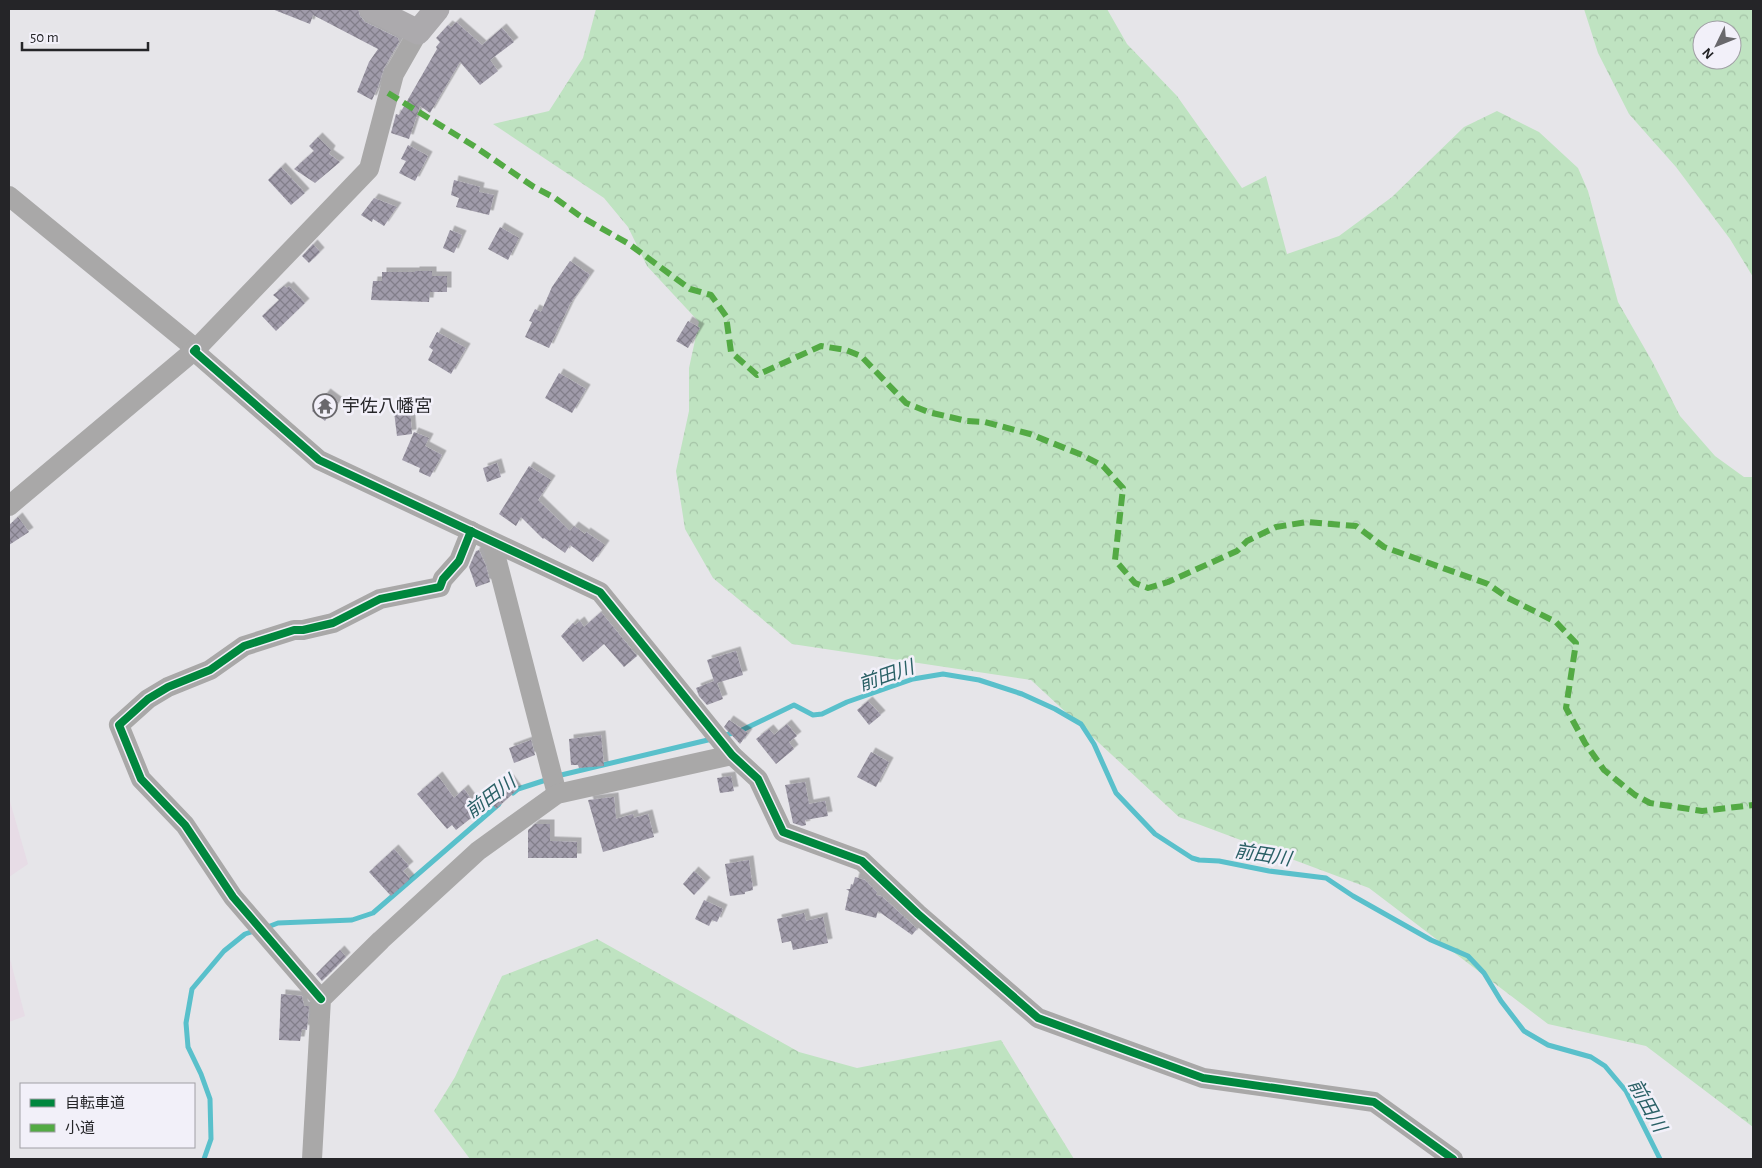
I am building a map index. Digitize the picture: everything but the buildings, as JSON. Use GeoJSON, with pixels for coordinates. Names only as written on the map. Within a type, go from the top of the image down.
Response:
{"type":"FeatureCollection","features":[{"type":"Feature","properties":{"kind":"main road"},"geometry":{"type":"LineString","coordinates":[[372,9],[418,32],[437,9]]}},
{"type":"Feature","properties":{"kind":"street"},"geometry":{"type":"LineString","coordinates":[[9,506],[195,350],[369,169],[394,74],[418,32]]}},
{"type":"Feature","properties":{"kind":"street"},"geometry":{"type":"LineString","coordinates":[[9,196],[195,350],[318,460],[600,592],[732,755],[758,779],[783,832],[862,861],[918,914],[1038,1018],[1203,1078],[1374,1102],[1454,1159]]}},
{"type":"Feature","properties":{"kind":"street"},"geometry":{"type":"LineString","coordinates":[[321,999],[233,897],[186,825],[141,779],[119,726],[148,699],[168,687],[210,670],[244,646],[294,630],[333,624],[380,600],[440,587],[443,579],[459,561],[471,531]]}},
{"type":"Feature","properties":{"kind":"street"},"geometry":{"type":"LineString","coordinates":[[492,542],[557,794]]}},
{"type":"Feature","properties":{"kind":"street"},"geometry":{"type":"LineString","coordinates":[[312,1159],[321,999],[380,940],[478,851],[557,794],[732,755]]}},
{"type":"Feature","properties":{"kind":"shaded area"},"geometry":{"type":"Polygon","coordinates":[[[9,798],[28,864],[9,877],[9,798]]]}},
{"type":"Feature","properties":{"kind":"shaded area"},"geometry":{"type":"Polygon","coordinates":[[[9,955],[25,1016],[9,1022],[9,955]]]}},
{"type":"Feature","properties":{"kind":"green space"},"geometry":{"type":"Polygon","coordinates":[[[596,9],[1107,9],[1127,44],[1177,96],[1242,188],[1266,176],[1287,254],[1339,236],[1392,197],[1464,127],[1497,111],[1539,132],[1578,168],[1588,191],[1618,302],[1653,363],[1680,416],[1715,456],[1744,477],[1753,477],[1753,1127],[1646,1046],[1548,1024],[1369,888],[1179,817],[1031,680],[792,644],[713,578],[685,529],[676,471],[689,411],[689,368],[699,322],[647,266],[628,227],[604,198],[493,124],[549,111],[583,58],[596,9]]]}},
{"type":"Feature","properties":{"kind":"green space"},"geometry":{"type":"Polygon","coordinates":[[[1584,9],[1753,9],[1753,277],[1730,239],[1676,167],[1629,114],[1598,53],[1584,9]]]}},
{"type":"Feature","properties":{"kind":"green space"},"geometry":{"type":"Polygon","coordinates":[[[597,939],[799,1052],[857,1068],[1001,1040],[1074,1159],[470,1159],[434,1111],[455,1077],[502,976],[597,939]]]}},
{"type":"Feature","properties":{"kind":"waterway","name":"前田川"},"geometry":{"type":"LineString","coordinates":[[722,736],[740,731],[794,705],[813,715],[822,714],[847,702],[913,679],[943,674],[979,680],[1022,694],[1055,709],[1081,724],[1094,744],[1116,793],[1155,834],[1192,858],[1326,878],[1353,896],[1431,940],[1468,956],[1484,973],[1501,1001],[1524,1031],[1548,1045],[1591,1057],[1605,1066],[1626,1091],[1660,1159]]}},
{"type":"Feature","properties":{"kind":"waterway","name":"前田川"},"geometry":{"type":"LineString","coordinates":[[557,776],[712,739]]}},
{"type":"Feature","properties":{"kind":"waterway","name":"前田川"},"geometry":{"type":"LineString","coordinates":[[513,793],[518,789],[549,779]]}},
{"type":"Feature","properties":{"kind":"waterway","name":"前田川"},"geometry":{"type":"LineString","coordinates":[[265,928],[278,923],[352,920],[373,913],[499,804]]}},
{"type":"Feature","properties":{"kind":"waterway","name":"前田川"},"geometry":{"type":"LineString","coordinates":[[204,1159],[211,1139],[210,1099],[188,1047],[186,1023],[192,989],[224,951],[245,934],[257,930]]}},
{"type":"Feature","properties":{"kind":"marked path"},"geometry":{"type":"LineString","coordinates":[[388,93],[474,146],[580,216],[629,244],[690,289],[711,295],[726,316],[731,352],[757,375],[821,346],[846,350],[861,356],[906,403],[928,412],[967,421],[985,422],[1030,434],[1082,455],[1103,466],[1123,488],[1115,560],[1135,583],[1148,588],[1168,582],[1237,551],[1247,541],[1276,527],[1307,522],[1356,526],[1384,547],[1488,584],[1508,598],[1556,622],[1576,643],[1566,708],[1585,743],[1604,770],[1635,795],[1650,803],[1702,811],[1753,805]]}},
{"type":"Feature","properties":{"kind":"cycle path"},"geometry":{"type":"LineString","coordinates":[[196,349],[194,351],[319,460],[600,592],[732,755],[758,779],[783,832],[862,861],[918,914],[1038,1018],[1203,1078],[1374,1102],[1453,1159]]}},
{"type":"Feature","properties":{"kind":"cycle path"},"geometry":{"type":"LineString","coordinates":[[321,999],[233,897],[185,825],[141,779],[119,725],[148,699],[168,687],[210,670],[244,646],[294,630],[303,630],[333,623],[380,599],[440,587],[443,579],[459,561],[471,531]]}},
{"type":"Feature","properties":{"kind":"place","name":"宇佐八幡宮"},"geometry":{"type":"Point","coordinates":[325,406]}}]}
